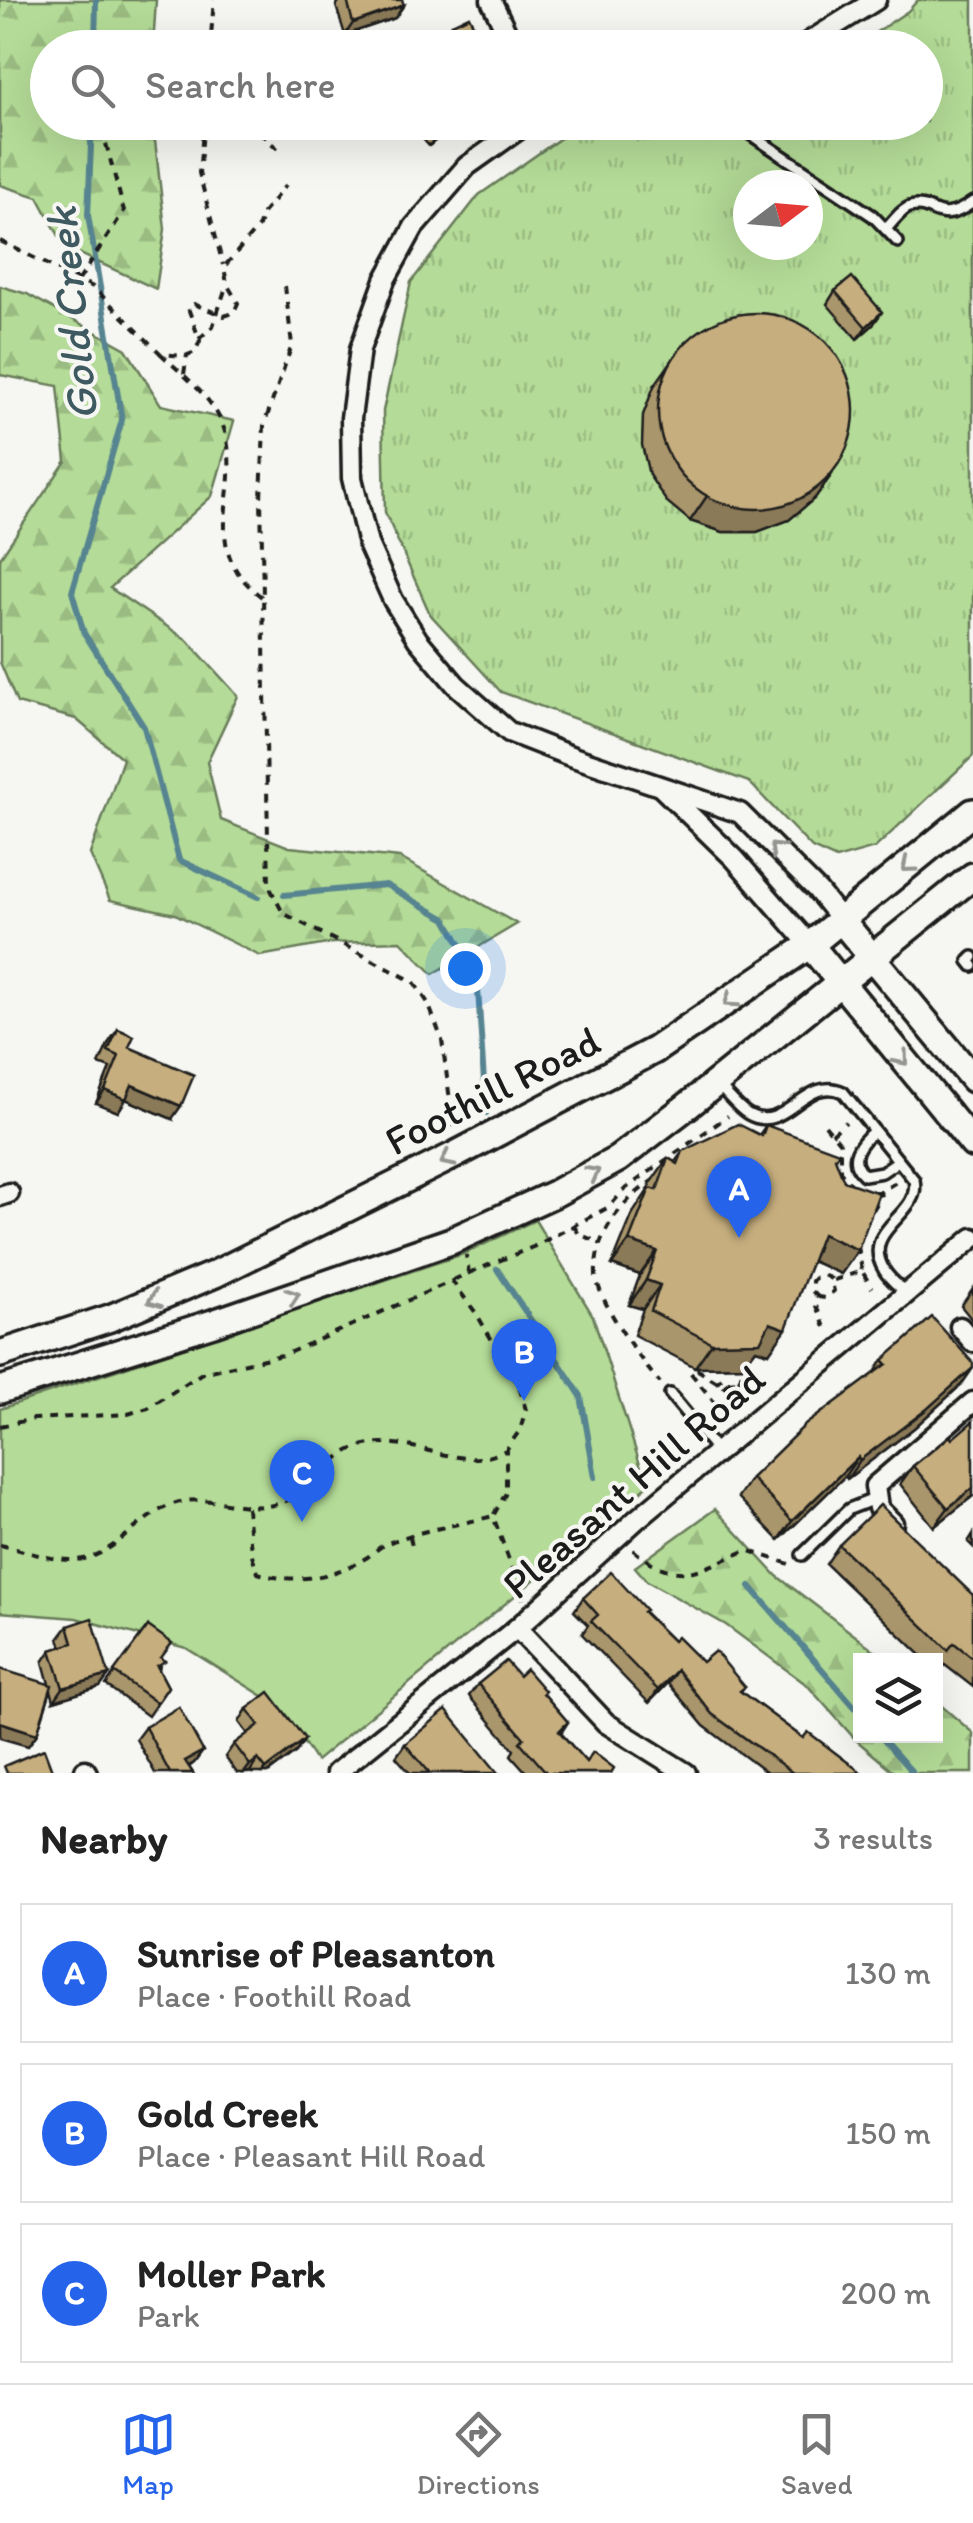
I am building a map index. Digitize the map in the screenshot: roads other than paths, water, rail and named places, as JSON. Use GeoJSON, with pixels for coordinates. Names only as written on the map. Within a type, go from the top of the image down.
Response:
{"type":"FeatureCollection","features":[{"type":"Feature","properties":{"kind":"main road","name":"Foothill Road"},"geometry":{"type":"LineString","coordinates":[[0,1354],[110,1318],[171,1293],[457,1154],[655,1050],[810,945],[973,812]]}},
{"type":"Feature","properties":{"kind":"main road"},"geometry":{"type":"LineString","coordinates":[[0,1390],[213,1324],[463,1236],[556,1193],[618,1159],[973,876]]}},
{"type":"Feature","properties":{"kind":"main road"},"geometry":{"type":"LineString","coordinates":[[842,921],[973,1079]]}},
{"type":"Feature","properties":{"kind":"main road"},"geometry":{"type":"LineString","coordinates":[[810,945],[973,1144]]}},
{"type":"Feature","properties":{"kind":"street"},"geometry":{"type":"LineString","coordinates":[[490,0],[505,30]]}},
{"type":"Feature","properties":{"kind":"street"},"geometry":{"type":"LineString","coordinates":[[827,30],[876,0]]}},
{"type":"Feature","properties":{"kind":"street"},"geometry":{"type":"LineString","coordinates":[[504,140],[467,166],[414,227],[385,280],[360,350],[351,418],[352,478],[368,544],[392,600],[418,640],[456,685],[509,732],[740,813],[818,890],[842,921]]}},
{"type":"Feature","properties":{"kind":"street"},"geometry":{"type":"LineString","coordinates":[[658,784],[734,859],[810,945]]}},
{"type":"Feature","properties":{"kind":"street","name":"Pleasant Hill Road"},"geometry":{"type":"LineString","coordinates":[[346,1770],[973,1238]]}},
{"type":"Feature","properties":{"kind":"street"},"geometry":{"type":"LineString","coordinates":[[905,1534],[878,1508],[876,1492],[973,1402]]}},
{"type":"Feature","properties":{"kind":"street"},"geometry":{"type":"LineString","coordinates":[[523,1622],[606,1723],[686,1773]]}},
{"type":"Feature","properties":{"kind":"lane"},"geometry":{"type":"LineString","coordinates":[[759,140],[873,216],[898,242]]}},
{"type":"Feature","properties":{"kind":"lane"},"geometry":{"type":"LineString","coordinates":[[886,229],[908,207],[944,215],[959,212],[973,202]]}},
{"type":"Feature","properties":{"kind":"lane"},"geometry":{"type":"LineString","coordinates":[[973,957],[968,960],[973,966]]}},
{"type":"Feature","properties":{"kind":"lane"},"geometry":{"type":"LineString","coordinates":[[716,1083],[748,1114],[775,1116],[790,1110],[816,1089],[830,1086],[843,1092],[914,1180],[914,1201],[880,1236],[878,1249],[884,1270],[907,1294]]}},
{"type":"Feature","properties":{"kind":"lane"},"geometry":{"type":"LineString","coordinates":[[874,1131],[860,1143],[854,1157],[857,1169],[872,1175],[898,1160]]}},
{"type":"Feature","properties":{"kind":"lane"},"geometry":{"type":"LineString","coordinates":[[670,1394],[718,1452]]}},
{"type":"Feature","properties":{"kind":"lane"},"geometry":{"type":"LineString","coordinates":[[802,1555],[849,1509],[876,1492]]}},
{"type":"Feature","properties":{"kind":"waterway","name":"Gold Creek"},"geometry":{"type":"LineString","coordinates":[[95,30],[96,0]]}},
{"type":"Feature","properties":{"kind":"waterway","name":"Gold Creek"},"geometry":{"type":"LineString","coordinates":[[91,140],[88,215],[122,420],[72,592],[84,633],[144,727],[179,860],[258,897]]}},
{"type":"Feature","properties":{"kind":"waterway","name":"Gold Creek"},"geometry":{"type":"LineString","coordinates":[[284,895],[386,885],[446,919],[477,974],[486,1113]]}},
{"type":"Feature","properties":{"kind":"waterway","name":"Gold Creek"},"geometry":{"type":"LineString","coordinates":[[497,1269],[581,1396],[595,1477]]}},
{"type":"Feature","properties":{"kind":"waterway","name":"Gold Creek"},"geometry":{"type":"LineString","coordinates":[[750,1586],[853,1705]]}},
{"type":"Feature","properties":{"kind":"waterway","name":"Gold Creek"},"geometry":{"type":"LineString","coordinates":[[886,1743],[913,1773]]}},
{"type":"Feature","properties":{"kind":"place","name":"Sunrise of Pleasanton"},"geometry":{"type":"Point","coordinates":[739,1238]}},
{"type":"Feature","properties":{"kind":"place","name":"Gold Creek"},"geometry":{"type":"Point","coordinates":[524,1401]}},
{"type":"Feature","properties":{"kind":"place","name":"Moller Park"},"geometry":{"type":"Point","coordinates":[302,1522]}}]}
